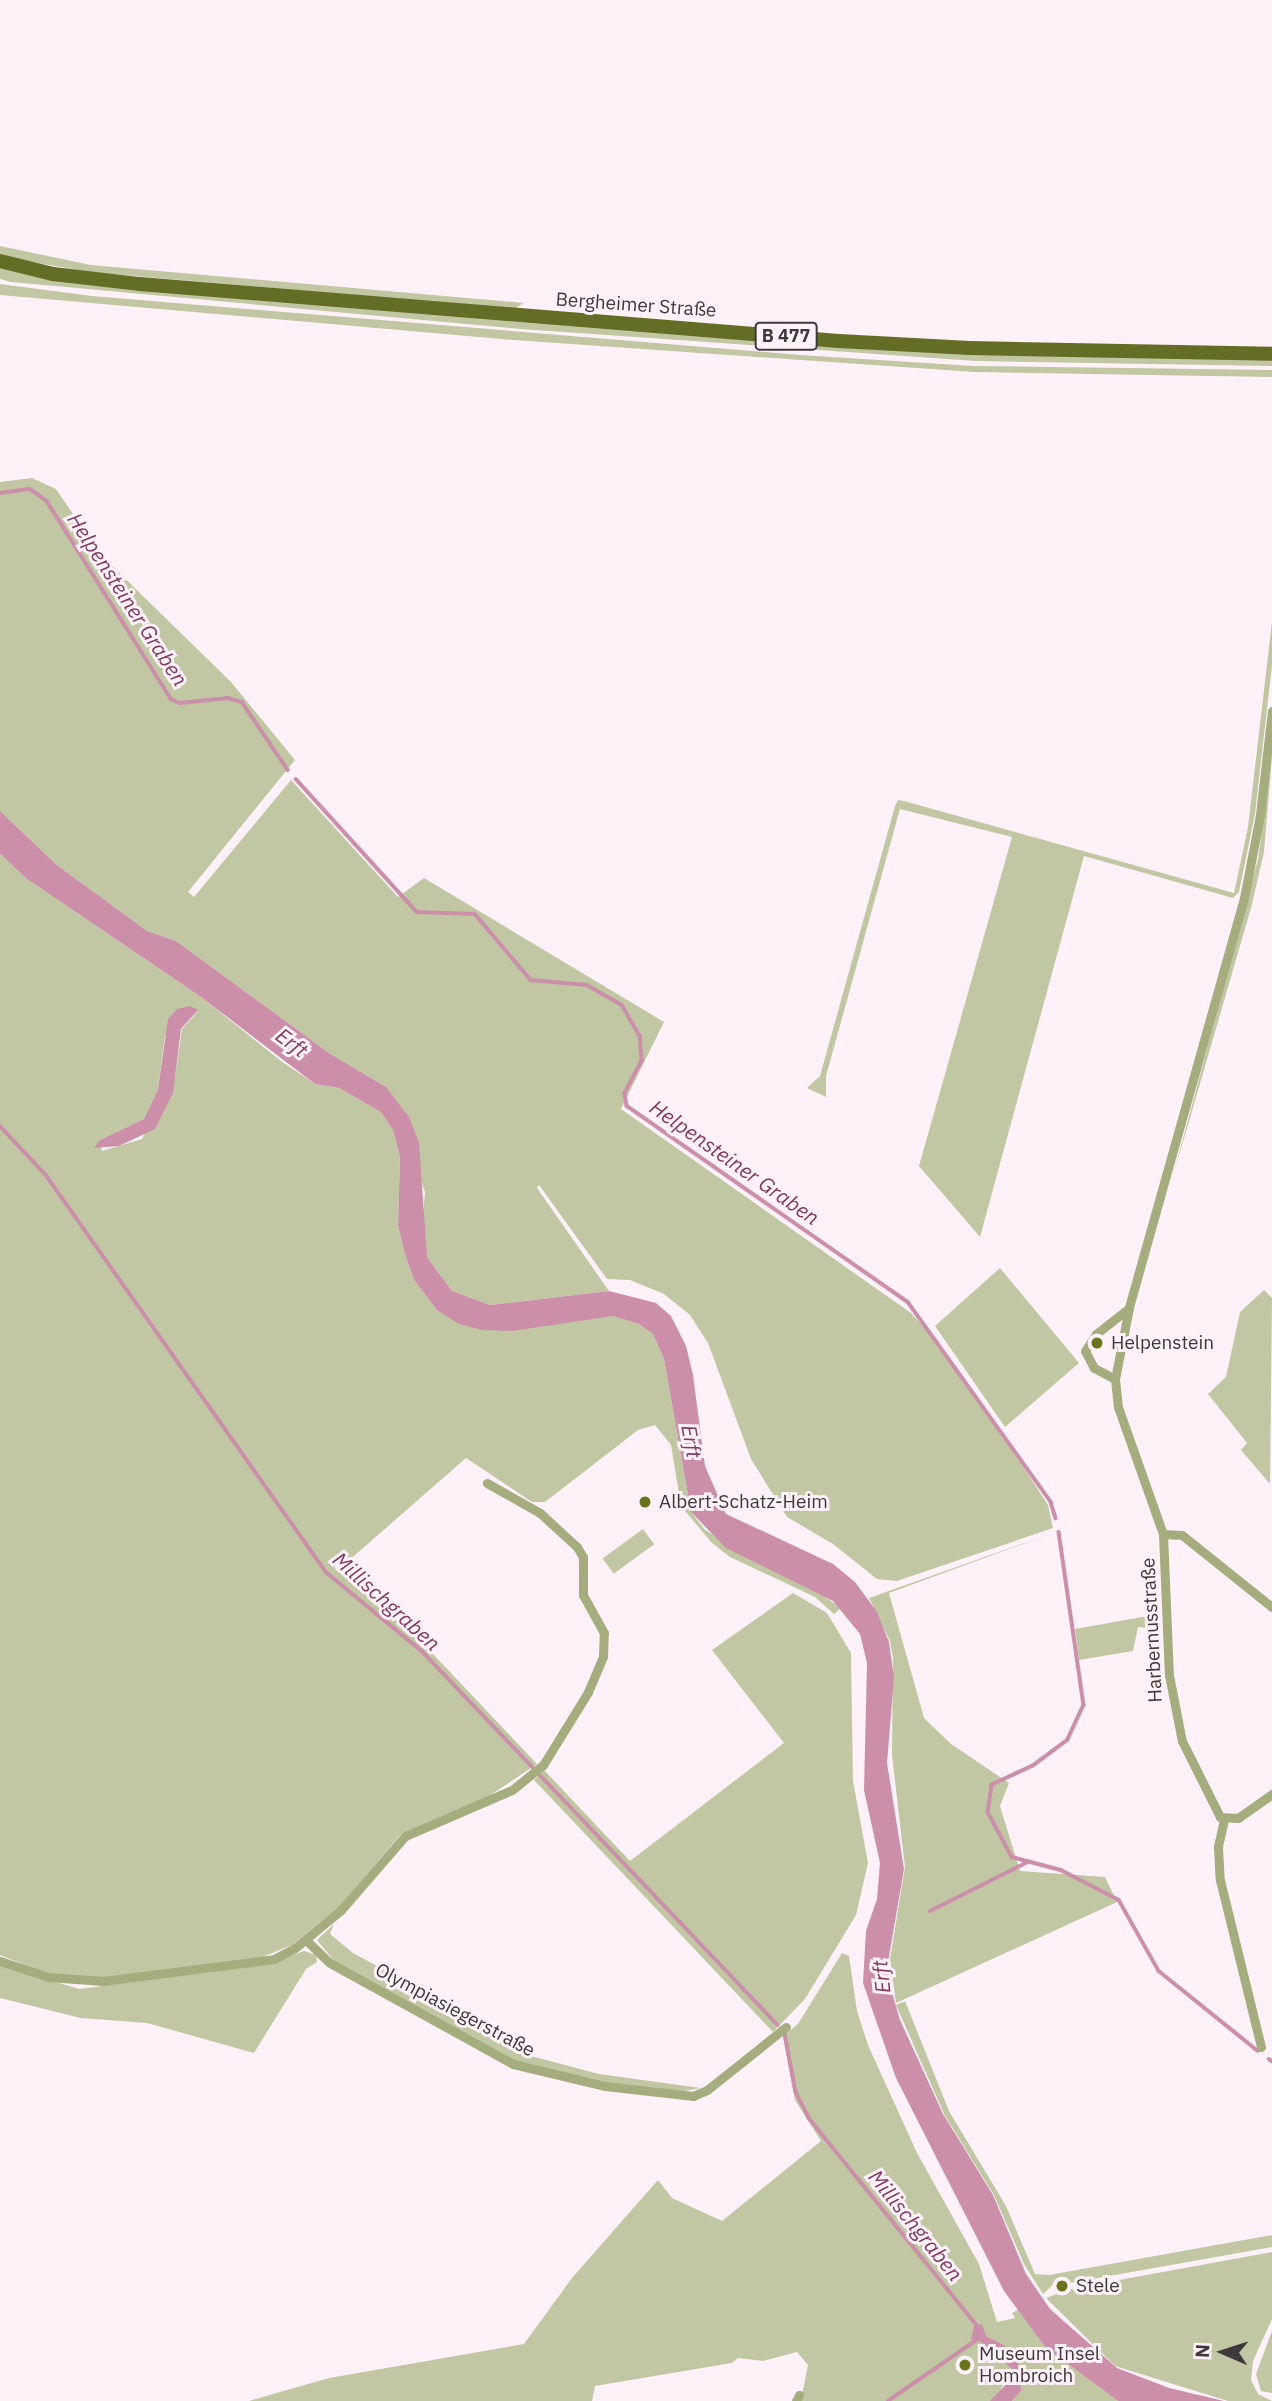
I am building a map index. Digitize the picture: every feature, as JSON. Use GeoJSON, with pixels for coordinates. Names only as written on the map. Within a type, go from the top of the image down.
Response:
{"type":"FeatureCollection","features":[{"type":"Feature","properties":{"kind":"main road","name":"Bergheimer Straße"},"geometry":{"type":"LineString","coordinates":[[0,261],[87,279],[839,341],[970,348],[1272,354]]}},
{"type":"Feature","properties":{"kind":"street","name":"Harbernusstraße"},"geometry":{"type":"LineString","coordinates":[[1224,1819],[1216,1813],[1197,1774],[1174,1710],[1163,1534],[1118,1407],[1115,1379],[1129,1308],[1246,887],[1272,711]]}},
{"type":"Feature","properties":{"kind":"street"},"geometry":{"type":"LineString","coordinates":[[1115,1379],[1094,1368],[1085,1351],[1096,1334],[1129,1308]]}},
{"type":"Feature","properties":{"kind":"street"},"geometry":{"type":"LineString","coordinates":[[0,1961],[65,1980],[126,1980],[261,1962],[286,1954],[306,1940],[352,1898],[383,1856],[405,1836],[500,1796],[543,1765],[589,1692],[603,1656],[604,1633],[583,1595],[583,1557],[578,1547],[540,1513],[487,1483]]}},
{"type":"Feature","properties":{"kind":"street"},"geometry":{"type":"LineString","coordinates":[[1163,1534],[1182,1535],[1272,1607]]}},
{"type":"Feature","properties":{"kind":"street"},"geometry":{"type":"LineString","coordinates":[[1261,2047],[1220,1880],[1218,1847],[1224,1819],[1238,1818],[1272,1794]]}},
{"type":"Feature","properties":{"kind":"street","name":"Olympiasiegerstraße"},"geometry":{"type":"LineString","coordinates":[[306,1940],[330,1962],[513,2064],[605,2085],[693,2096],[707,2090],[786,2027]]}},
{"type":"Feature","properties":{"kind":"green space"},"geometry":{"type":"Polygon","coordinates":[[[0,246],[91,265],[524,303],[514,309],[89,272],[16,259],[0,254],[0,246]]]}},
{"type":"Feature","properties":{"kind":"green space"},"geometry":{"type":"Polygon","coordinates":[[[0,268],[51,280],[798,343],[1272,356],[1272,366],[976,361],[521,329],[11,282],[0,279],[0,268]]]}},
{"type":"Feature","properties":{"kind":"green space"},"geometry":{"type":"Polygon","coordinates":[[[0,284],[92,296],[800,355],[973,366],[1272,370],[1272,377],[974,372],[514,340],[0,295],[0,284]]]}},
{"type":"Feature","properties":{"kind":"green space"},"geometry":{"type":"Polygon","coordinates":[[[32,478],[56,489],[101,555],[231,682],[295,760],[188,892],[194,897],[291,780],[398,897],[424,878],[664,1022],[621,1109],[911,1313],[936,1340],[1030,1477],[1048,1505],[1053,1528],[897,1581],[877,1579],[833,1544],[787,1517],[751,1459],[708,1343],[690,1315],[664,1294],[630,1280],[607,1279],[539,1185],[537,1188],[609,1291],[490,1305],[452,1291],[427,1257],[422,1228],[425,1192],[386,1087],[329,1053],[176,941],[147,931],[57,865],[0,811],[0,482],[32,478]]]}},
{"type":"Feature","properties":{"kind":"green space"},"geometry":{"type":"Polygon","coordinates":[[[1272,622],[1272,665],[1255,814],[1239,892],[1233,898],[1084,856],[980,1237],[919,1166],[1012,837],[900,809],[826,1076],[826,1097],[807,1088],[820,1076],[895,806],[898,800],[904,801],[1234,893],[1248,827],[1272,622]]]}},
{"type":"Feature","properties":{"kind":"green space"},"geometry":{"type":"Polygon","coordinates":[[[1272,756],[1264,852],[1251,908],[1172,1180],[1258,859],[1272,756]]]}},
{"type":"Feature","properties":{"kind":"green space"},"geometry":{"type":"Polygon","coordinates":[[[0,854],[27,879],[201,997],[281,1061],[315,1084],[339,1088],[381,1112],[393,1130],[400,1157],[398,1225],[404,1251],[414,1280],[437,1310],[613,1316],[639,1324],[653,1334],[664,1359],[691,1512],[705,1530],[811,1587],[841,1608],[834,1614],[815,1597],[730,1557],[711,1542],[681,1506],[671,1445],[655,1425],[638,1430],[545,1502],[532,1502],[466,1458],[339,1569],[432,1653],[537,1764],[489,1796],[402,1833],[340,1906],[292,1945],[260,1958],[111,1978],[77,1978],[43,1972],[0,1955],[0,854]],[[198,1011],[165,1036],[158,1089],[144,1119],[100,1140],[102,1151],[142,1139],[175,1077],[182,1029],[198,1011]]]}},
{"type":"Feature","properties":{"kind":"green space"},"geometry":{"type":"Polygon","coordinates":[[[1000,1268],[1079,1363],[1005,1427],[935,1326],[1000,1268]]]}},
{"type":"Feature","properties":{"kind":"green space"},"geometry":{"type":"Polygon","coordinates":[[[1264,1290],[1272,1298],[1270,1484],[1241,1450],[1247,1443],[1208,1394],[1226,1377],[1240,1312],[1264,1290]]]}},
{"type":"Feature","properties":{"kind":"green space"},"geometry":{"type":"Polygon","coordinates":[[[643,1529],[654,1544],[614,1574],[603,1558],[643,1529]]]}},
{"type":"Feature","properties":{"kind":"green space"},"geometry":{"type":"Polygon","coordinates":[[[1053,1533],[889,1593],[924,1718],[951,1744],[1009,1783],[1000,1806],[1020,1871],[1105,1877],[1117,1902],[896,2003],[890,1959],[905,1867],[892,1755],[893,1658],[890,1641],[869,1598],[1053,1533]]]}},
{"type":"Feature","properties":{"kind":"green space"},"geometry":{"type":"Polygon","coordinates":[[[793,1593],[827,1613],[851,1653],[853,1781],[868,1863],[856,1915],[805,1999],[773,2032],[534,1780],[544,1770],[630,1861],[784,1743],[712,1650],[793,1593]]]}},
{"type":"Feature","properties":{"kind":"green space"},"geometry":{"type":"Polygon","coordinates":[[[1159,1614],[1159,1629],[1138,1627],[1133,1651],[1079,1660],[1075,1629],[1159,1614]]]}},
{"type":"Feature","properties":{"kind":"green space"},"geometry":{"type":"Polygon","coordinates":[[[334,1924],[330,1934],[353,1953],[468,2015],[531,2056],[599,2074],[701,2088],[684,2091],[599,2083],[521,2065],[336,1963],[317,1940],[334,1924]]]}},
{"type":"Feature","properties":{"kind":"green space"},"geometry":{"type":"Polygon","coordinates":[[[304,1951],[316,1955],[317,1962],[306,1969],[254,2053],[147,2023],[81,2018],[0,1998],[0,1965],[79,1989],[264,1965],[304,1951]]]}},
{"type":"Feature","properties":{"kind":"green space"},"geometry":{"type":"Polygon","coordinates":[[[842,1953],[849,1956],[857,2011],[868,2045],[917,2153],[979,2264],[997,2322],[1015,2318],[1012,2313],[1018,2310],[1045,2347],[1118,2401],[1012,2401],[1021,2391],[1004,2345],[986,2336],[981,2342],[1012,2369],[994,2401],[801,2401],[808,2365],[797,2352],[763,2361],[738,2358],[732,2363],[595,2386],[592,2401],[249,2401],[329,2378],[524,2344],[572,2278],[658,2180],[672,2198],[722,2221],[821,2141],[795,2100],[783,2036],[798,2024],[842,1953]]]}},
{"type":"Feature","properties":{"kind":"green space"},"geometry":{"type":"Polygon","coordinates":[[[905,2001],[949,2111],[1006,2206],[1035,2274],[1049,2275],[1272,2235],[1272,2247],[1070,2283],[1057,2281],[1043,2294],[1024,2264],[994,2195],[945,2116],[896,2005],[905,2001]]]}},
{"type":"Feature","properties":{"kind":"green space"},"geometry":{"type":"Polygon","coordinates":[[[1272,2252],[1272,2319],[1253,2361],[1251,2380],[1258,2394],[1272,2401],[1228,2401],[1115,2366],[1046,2298],[1070,2289],[1272,2252]]]}},
{"type":"Feature","properties":{"kind":"green space"},"geometry":{"type":"Polygon","coordinates":[[[1272,2331],[1272,2393],[1261,2391],[1256,2374],[1272,2331]]]}},
{"type":"Feature","properties":{"kind":"water","name":"Erft"},"geometry":{"type":"Polygon","coordinates":[[[0,811],[57,865],[147,931],[176,941],[329,1053],[386,1087],[409,1117],[419,1143],[427,1257],[452,1291],[490,1305],[609,1291],[656,1303],[671,1316],[686,1346],[693,1375],[705,1466],[726,1514],[833,1564],[855,1582],[877,1612],[889,1642],[894,1678],[887,1763],[904,1869],[888,1962],[891,1989],[900,2020],[943,2114],[993,2195],[1026,2274],[1050,2309],[1117,2368],[1169,2388],[1224,2401],[1118,2401],[1045,2347],[1004,2291],[896,2078],[863,1983],[866,1931],[877,1899],[880,1863],[864,1790],[867,1663],[860,1634],[833,1601],[726,1548],[691,1512],[664,1359],[653,1334],[639,1324],[613,1316],[512,1331],[483,1330],[459,1324],[437,1310],[414,1280],[404,1251],[398,1225],[400,1157],[393,1130],[381,1112],[339,1088],[315,1084],[201,997],[27,879],[0,854],[0,811]]]}},
{"type":"Feature","properties":{"kind":"water"},"geometry":{"type":"Polygon","coordinates":[[[190,1006],[198,1010],[181,1029],[173,1093],[155,1129],[119,1146],[94,1148],[100,1140],[144,1119],[158,1089],[168,1019],[177,1009],[190,1006]]]}},
{"type":"Feature","properties":{"kind":"water"},"geometry":{"type":"Polygon","coordinates":[[[982,2324],[986,2336],[1004,2345],[1018,2361],[1021,2391],[1012,2401],[990,2401],[1009,2381],[1012,2369],[981,2342],[971,2339],[974,2326],[982,2324]]]}},
{"type":"Feature","properties":{"kind":"waterway","name":"Helpensteiner Graben"},"geometry":{"type":"LineString","coordinates":[[0,493],[30,489],[47,501],[171,699],[180,703],[228,698],[242,702],[288,770]]}},
{"type":"Feature","properties":{"kind":"waterway","name":"Helpensteiner Graben"},"geometry":{"type":"LineString","coordinates":[[296,779],[417,912],[475,914],[531,980],[587,985],[622,1005],[640,1036],[642,1061],[625,1093],[627,1106],[908,1302],[1051,1502],[1056,1518]]}},
{"type":"Feature","properties":{"kind":"waterway","name":"Millischgraben"},"geometry":{"type":"LineString","coordinates":[[0,1126],[46,1175],[326,1572],[422,1651],[778,2025]]}},
{"type":"Feature","properties":{"kind":"waterway","name":"Helpensteiner Graben"},"geometry":{"type":"LineString","coordinates":[[1059,1532],[1084,1705],[1068,1740],[1033,1766],[992,1785],[988,1812],[1012,1857],[1061,1870],[1119,1900],[1159,1971],[1258,2051]]}},
{"type":"Feature","properties":{"kind":"waterway"},"geometry":{"type":"LineString","coordinates":[[930,1911],[1028,1862]]}},
{"type":"Feature","properties":{"kind":"waterway","name":"Millischgraben"},"geometry":{"type":"LineString","coordinates":[[785,2034],[796,2092],[809,2118],[978,2327]]}},
{"type":"Feature","properties":{"kind":"waterway","name":"Millischgraben"},"geometry":{"type":"LineString","coordinates":[[888,2401],[975,2341]]}},
{"type":"Feature","properties":{"kind":"place","name":"Helpenstein"},"geometry":{"type":"Point","coordinates":[1097,1343]}},
{"type":"Feature","properties":{"kind":"place","name":"Albert-Schatz-Heim"},"geometry":{"type":"Point","coordinates":[645,1502]}},
{"type":"Feature","properties":{"kind":"place","name":"Stele"},"geometry":{"type":"Point","coordinates":[1062,2286]}},
{"type":"Feature","properties":{"kind":"place","name":"Museum Insel Hombroich"},"geometry":{"type":"Point","coordinates":[965,2365]}}]}
